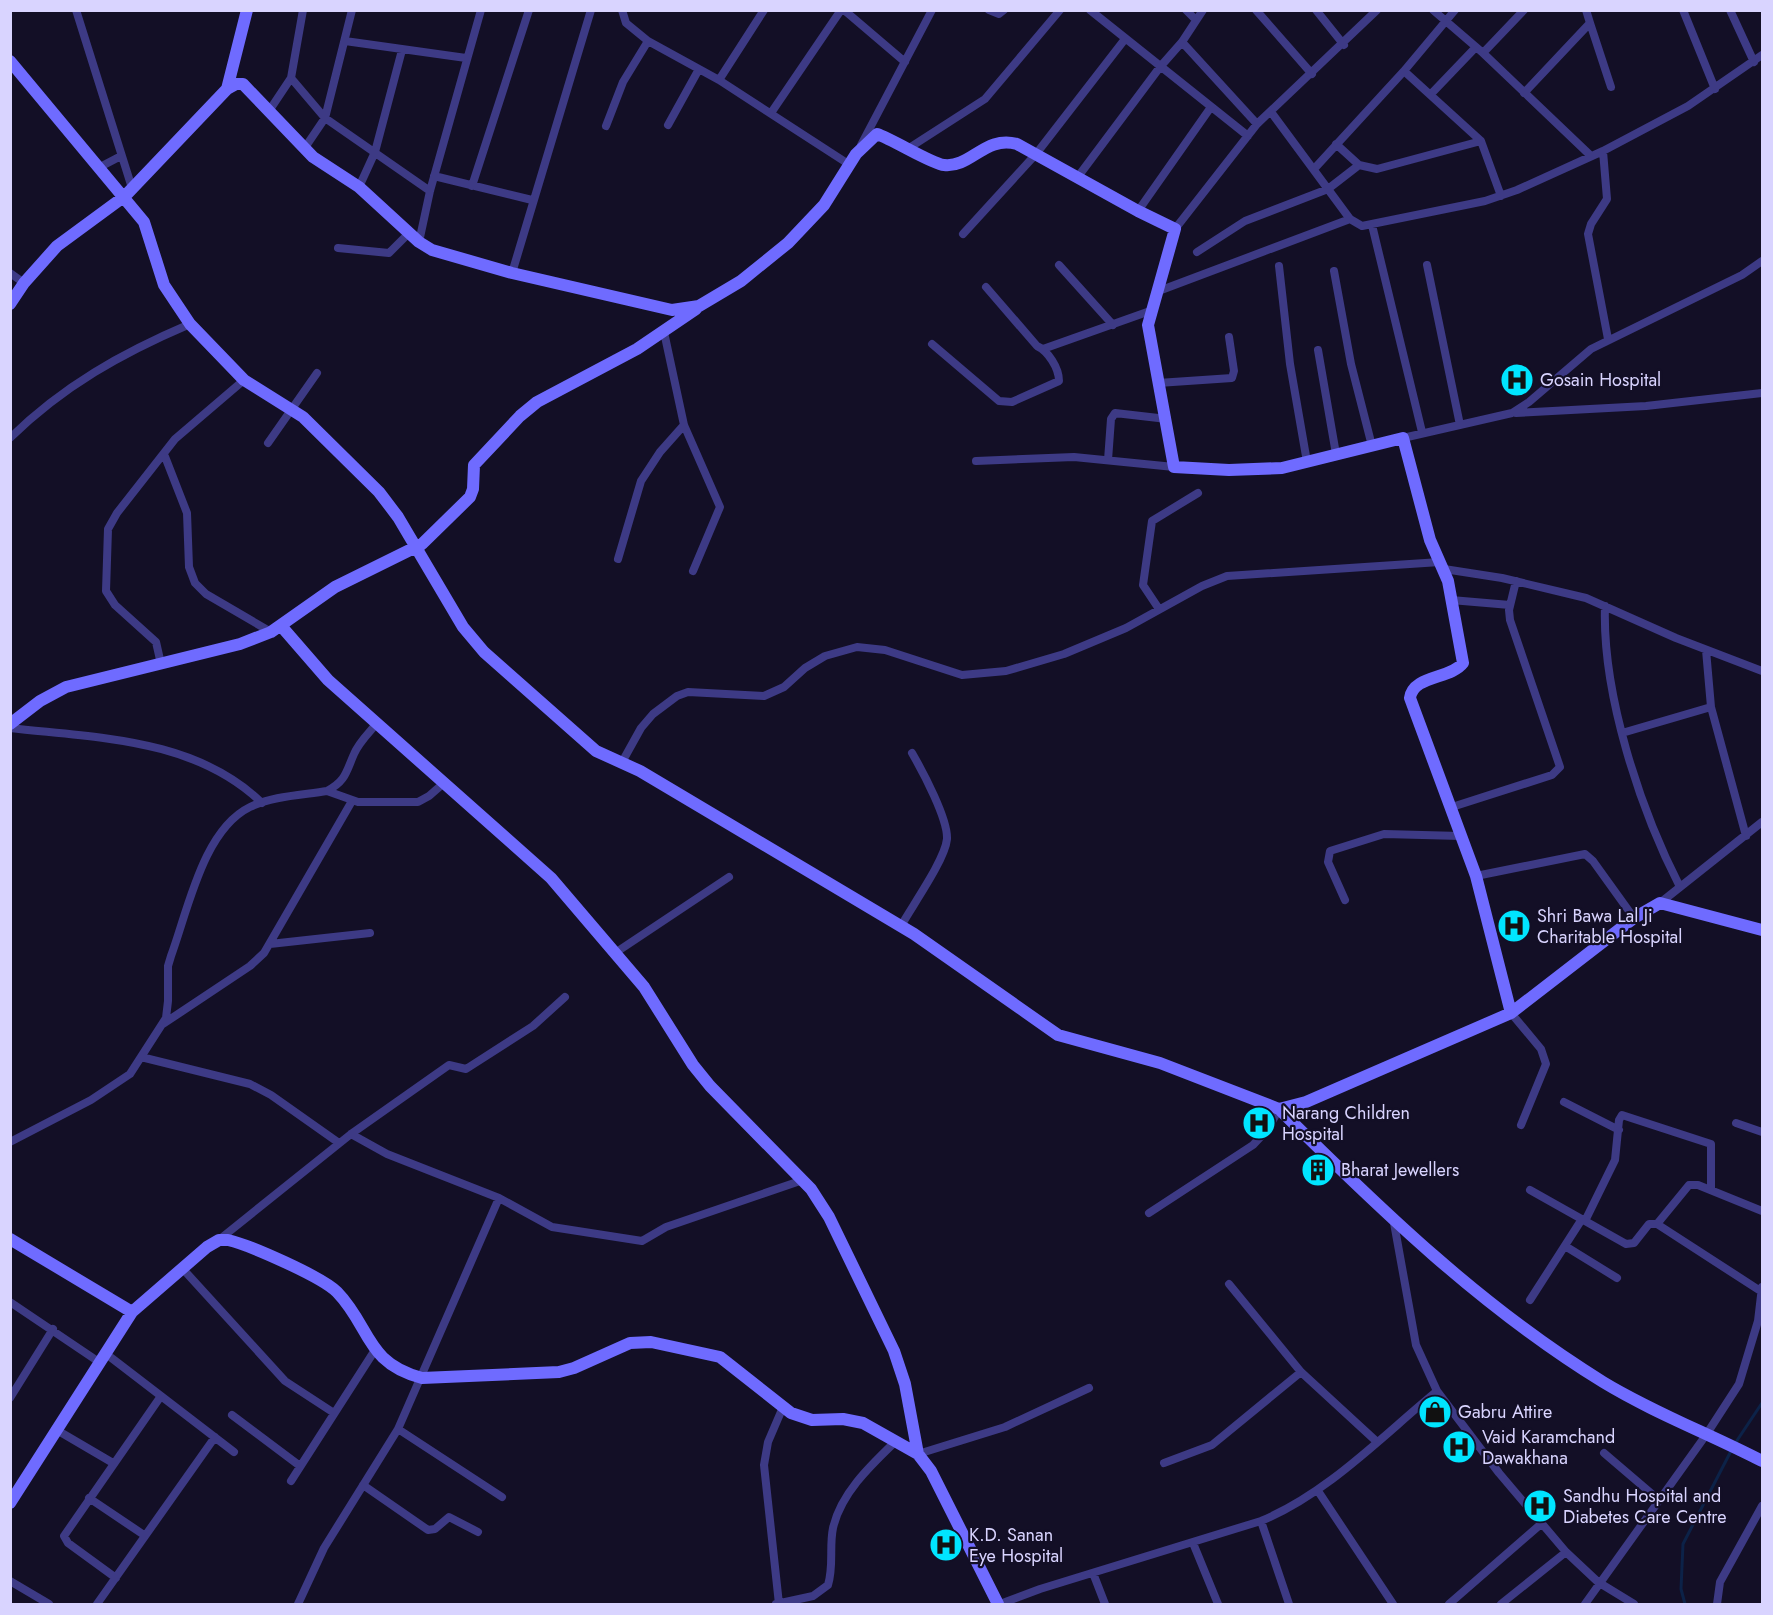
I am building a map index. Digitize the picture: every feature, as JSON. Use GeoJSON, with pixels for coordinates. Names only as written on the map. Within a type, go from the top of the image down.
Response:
{"type":"FeatureCollection","features":[{"type":"Feature","properties":{"kind":"street"},"geometry":{"type":"LineString","coordinates":[[76,10],[121,156],[128,192],[148,231],[164,285],[190,324],[244,380],[293,410],[315,428],[379,492],[398,517],[463,627],[484,652],[596,752],[640,771],[901,926],[1058,1035],[1160,1063],[1279,1109],[1394,1222],[1431,1255],[1544,1343],[1642,1405],[1759,1458]]}},
{"type":"Feature","properties":{"kind":"street"},"geometry":{"type":"LineString","coordinates":[[227,89],[247,10]]}},
{"type":"Feature","properties":{"kind":"street"},"geometry":{"type":"LineString","coordinates":[[268,111],[291,78],[303,10]]}},
{"type":"Feature","properties":{"kind":"street"},"geometry":{"type":"LineString","coordinates":[[304,149],[326,118],[352,10]]}},
{"type":"Feature","properties":{"kind":"street"},"geometry":{"type":"LineString","coordinates":[[419,242],[434,176],[481,10]]}},
{"type":"Feature","properties":{"kind":"street"},"geometry":{"type":"LineString","coordinates":[[472,186],[529,10]]}},
{"type":"Feature","properties":{"kind":"street"},"geometry":{"type":"LineString","coordinates":[[512,273],[532,200],[591,10]]}},
{"type":"Feature","properties":{"kind":"street"},"geometry":{"type":"LineString","coordinates":[[622,10],[626,23],[648,41],[719,80],[853,160]]}},
{"type":"Feature","properties":{"kind":"street"},"geometry":{"type":"LineString","coordinates":[[719,80],[764,10]]}},
{"type":"Feature","properties":{"kind":"street"},"geometry":{"type":"LineString","coordinates":[[771,113],[843,10],[905,62]]}},
{"type":"Feature","properties":{"kind":"street"},"geometry":{"type":"LineString","coordinates":[[10,726],[40,701],[66,687],[240,644],[277,629],[335,587],[416,548],[470,497],[473,489],[474,465],[529,407],[664,332],[699,306],[741,281],[788,243],[824,205],[853,160],[932,10]]}},
{"type":"Feature","properties":{"kind":"street"},"geometry":{"type":"LineString","coordinates":[[989,10],[999,14],[1004,10]]}},
{"type":"Feature","properties":{"kind":"street"},"geometry":{"type":"LineString","coordinates":[[909,148],[985,99],[1060,10]]}},
{"type":"Feature","properties":{"kind":"street"},"geometry":{"type":"LineString","coordinates":[[1090,10],[1248,136]]}},
{"type":"Feature","properties":{"kind":"street"},"geometry":{"type":"LineString","coordinates":[[1186,10],[1196,20]]}},
{"type":"Feature","properties":{"kind":"street"},"geometry":{"type":"LineString","coordinates":[[1077,178],[1160,67],[1182,42],[1203,10]]}},
{"type":"Feature","properties":{"kind":"street"},"geometry":{"type":"LineString","coordinates":[[1256,10],[1312,74]]}},
{"type":"Feature","properties":{"kind":"street"},"geometry":{"type":"LineString","coordinates":[[1316,10],[1344,45]]}},
{"type":"Feature","properties":{"kind":"street"},"geometry":{"type":"LineString","coordinates":[[1174,467],[1148,325],[1150,311],[1175,229],[1257,124],[1344,45],[1377,10]]}},
{"type":"Feature","properties":{"kind":"street"},"geometry":{"type":"LineString","coordinates":[[1433,10],[1479,50],[1591,156]]}},
{"type":"Feature","properties":{"kind":"street"},"geometry":{"type":"LineString","coordinates":[[1314,169],[1404,71],[1455,10]]}},
{"type":"Feature","properties":{"kind":"street"},"geometry":{"type":"LineString","coordinates":[[1431,94],[1524,10]]}},
{"type":"Feature","properties":{"kind":"street"},"geometry":{"type":"LineString","coordinates":[[1586,10],[1611,87]]}},
{"type":"Feature","properties":{"kind":"street"},"geometry":{"type":"LineString","coordinates":[[1683,10],[1715,89]]}},
{"type":"Feature","properties":{"kind":"street"},"geometry":{"type":"LineString","coordinates":[[1730,10],[1754,62]]}},
{"type":"Feature","properties":{"kind":"street"},"geometry":{"type":"LineString","coordinates":[[1524,93],[1590,24]]}},
{"type":"Feature","properties":{"kind":"street"},"geometry":{"type":"LineString","coordinates":[[963,234],[1036,154],[1125,39]]}},
{"type":"Feature","properties":{"kind":"street"},"geometry":{"type":"LineString","coordinates":[[345,41],[466,58]]}},
{"type":"Feature","properties":{"kind":"street"},"geometry":{"type":"LineString","coordinates":[[606,126],[623,82],[648,41]]}},
{"type":"Feature","properties":{"kind":"street"},"geometry":{"type":"LineString","coordinates":[[1182,42],[1257,124]]}},
{"type":"Feature","properties":{"kind":"street"},"geometry":{"type":"LineString","coordinates":[[359,187],[375,152],[402,50]]}},
{"type":"Feature","properties":{"kind":"street"},"geometry":{"type":"LineString","coordinates":[[1271,112],[1350,219],[1362,226],[1372,225],[1501,196],[1603,151],[1715,89],[1762,55]]}},
{"type":"Feature","properties":{"kind":"street"},"geometry":{"type":"LineString","coordinates":[[10,61],[100,166],[128,192]]}},
{"type":"Feature","properties":{"kind":"street"},"geometry":{"type":"LineString","coordinates":[[668,125],[699,69]]}},
{"type":"Feature","properties":{"kind":"street"},"geometry":{"type":"LineString","coordinates":[[1404,71],[1481,141],[1501,196]]}},
{"type":"Feature","properties":{"kind":"street"},"geometry":{"type":"LineString","coordinates":[[291,78],[326,118],[430,191]]}},
{"type":"Feature","properties":{"kind":"street"},"geometry":{"type":"LineString","coordinates":[[10,304],[24,283],[70,235],[128,192],[227,89],[243,84],[304,149],[359,187],[419,242],[440,253],[512,273],[659,308],[684,310],[699,306]]}},
{"type":"Feature","properties":{"kind":"street"},"geometry":{"type":"LineString","coordinates":[[1138,212],[1211,107]]}},
{"type":"Feature","properties":{"kind":"street"},"geometry":{"type":"LineString","coordinates":[[853,160],[877,134],[942,165],[956,163],[997,142],[1007,141],[1036,154],[1138,212],[1175,229]]}},
{"type":"Feature","properties":{"kind":"street"},"geometry":{"type":"LineString","coordinates":[[1336,144],[1359,165],[1377,169],[1481,141]]}},
{"type":"Feature","properties":{"kind":"street"},"geometry":{"type":"LineString","coordinates":[[1603,151],[1607,199],[1591,224],[1588,234],[1608,339]]}},
{"type":"Feature","properties":{"kind":"street"},"geometry":{"type":"LineString","coordinates":[[100,166],[121,156]]}},
{"type":"Feature","properties":{"kind":"street"},"geometry":{"type":"LineString","coordinates":[[1197,252],[1245,221],[1328,189],[1359,165]]}},
{"type":"Feature","properties":{"kind":"street"},"geometry":{"type":"LineString","coordinates":[[434,176],[532,200]]}},
{"type":"Feature","properties":{"kind":"street"},"geometry":{"type":"LineString","coordinates":[[1156,292],[1350,219]]}},
{"type":"Feature","properties":{"kind":"street"},"geometry":{"type":"LineString","coordinates":[[1372,225],[1398,343],[1422,432]]}},
{"type":"Feature","properties":{"kind":"street"},"geometry":{"type":"LineString","coordinates":[[338,248],[389,253],[409,232]]}},
{"type":"Feature","properties":{"kind":"street"},"geometry":{"type":"LineString","coordinates":[[1512,413],[1529,402],[1580,356],[1608,339],[1742,275],[1762,261]]}},
{"type":"Feature","properties":{"kind":"street"},"geometry":{"type":"LineString","coordinates":[[1059,265],[1113,325]]}},
{"type":"Feature","properties":{"kind":"street"},"geometry":{"type":"LineString","coordinates":[[1427,265],[1460,425]]}},
{"type":"Feature","properties":{"kind":"street"},"geometry":{"type":"LineString","coordinates":[[1279,266],[1290,364],[1307,462]]}},
{"type":"Feature","properties":{"kind":"street"},"geometry":{"type":"LineString","coordinates":[[1334,272],[1351,364],[1372,446]]}},
{"type":"Feature","properties":{"kind":"street"},"geometry":{"type":"LineString","coordinates":[[10,273],[24,283]]}},
{"type":"Feature","properties":{"kind":"street"},"geometry":{"type":"LineString","coordinates":[[932,344],[994,398],[1005,402],[1059,381],[1057,370],[1043,349],[1037,346],[986,287]]}},
{"type":"Feature","properties":{"kind":"street"},"geometry":{"type":"LineString","coordinates":[[1043,349],[1150,311]]}},
{"type":"Feature","properties":{"kind":"street"},"geometry":{"type":"LineString","coordinates":[[10,438],[56,396],[83,378],[144,343],[190,324]]}},
{"type":"Feature","properties":{"kind":"street"},"geometry":{"type":"LineString","coordinates":[[664,332],[684,425],[720,507],[693,571]]}},
{"type":"Feature","properties":{"kind":"street"},"geometry":{"type":"LineString","coordinates":[[1158,382],[1232,378],[1234,371],[1229,337]]}},
{"type":"Feature","properties":{"kind":"street"},"geometry":{"type":"LineString","coordinates":[[1318,350],[1336,454]]}},
{"type":"Feature","properties":{"kind":"street"},"geometry":{"type":"LineString","coordinates":[[268,443],[293,410],[317,372]]}},
{"type":"Feature","properties":{"kind":"street"},"geometry":{"type":"LineString","coordinates":[[161,664],[156,642],[109,599],[105,583],[107,539],[111,520],[184,430],[244,380]]}},
{"type":"Feature","properties":{"kind":"street"},"geometry":{"type":"LineString","coordinates":[[976,461],[1044,457],[1108,460],[1174,467],[1259,470],[1307,462],[1422,432],[1512,413],[1646,406],[1762,393]]}},
{"type":"Feature","properties":{"kind":"street"},"geometry":{"type":"LineString","coordinates":[[1108,460],[1111,419],[1115,412],[1167,419]]}},
{"type":"Feature","properties":{"kind":"street"},"geometry":{"type":"LineString","coordinates":[[618,560],[641,481],[660,452],[684,425]]}},
{"type":"Feature","properties":{"kind":"street"},"geometry":{"type":"LineString","coordinates":[[1403,438],[1430,540],[1442,566],[1463,663],[1458,669],[1416,686],[1410,698],[1476,876],[1511,1013],[1541,1049],[1546,1064],[1521,1125]]}},
{"type":"Feature","properties":{"kind":"street"},"geometry":{"type":"LineString","coordinates":[[164,454],[187,513],[189,567],[195,582],[206,594],[277,629],[328,680],[538,864],[644,987],[693,1065],[710,1086],[803,1180],[829,1217],[894,1351],[905,1384],[918,1454]]}},
{"type":"Feature","properties":{"kind":"street"},"geometry":{"type":"LineString","coordinates":[[1159,609],[1143,585],[1150,527],[1157,517],[1198,493]]}},
{"type":"Feature","properties":{"kind":"street"},"geometry":{"type":"LineString","coordinates":[[621,764],[638,734],[653,714],[677,696],[688,692],[764,696],[784,687],[805,668],[825,656],[857,647],[885,650],[962,675],[1006,671],[1081,647],[1126,628],[1227,576],[1442,566],[1516,581],[1605,606],[1706,650],[1762,671]]}},
{"type":"Feature","properties":{"kind":"street"},"geometry":{"type":"LineString","coordinates":[[1452,807],[1552,775],[1560,767],[1510,620],[1510,605],[1516,581]]}},
{"type":"Feature","properties":{"kind":"street"},"geometry":{"type":"LineString","coordinates":[[1451,600],[1510,605]]}},
{"type":"Feature","properties":{"kind":"street"},"geometry":{"type":"LineString","coordinates":[[1605,606],[1612,688],[1622,733],[1659,845],[1680,887]]}},
{"type":"Feature","properties":{"kind":"street"},"geometry":{"type":"LineString","coordinates":[[1706,650],[1711,707],[1746,836]]}},
{"type":"Feature","properties":{"kind":"street"},"geometry":{"type":"LineString","coordinates":[[1622,733],[1711,707]]}},
{"type":"Feature","properties":{"kind":"street"},"geometry":{"type":"LineString","coordinates":[[10,1142],[119,1083],[130,1074],[162,1024],[168,1002],[168,966],[206,858],[214,842],[235,818],[252,806],[327,791],[343,781],[359,745],[377,723]]}},
{"type":"Feature","properties":{"kind":"street"},"geometry":{"type":"LineString","coordinates":[[10,726],[158,747],[223,773],[246,788],[261,803]]}},
{"type":"Feature","properties":{"kind":"street"},"geometry":{"type":"LineString","coordinates":[[901,926],[931,874],[946,840],[946,830],[928,782],[912,753]]}},
{"type":"Feature","properties":{"kind":"street"},"geometry":{"type":"LineString","coordinates":[[327,791],[352,801],[417,802],[429,796],[446,782]]}},
{"type":"Feature","properties":{"kind":"street"},"geometry":{"type":"LineString","coordinates":[[162,1024],[250,966],[270,944],[352,801]]}},
{"type":"Feature","properties":{"kind":"street"},"geometry":{"type":"LineString","coordinates":[[1149,1213],[1253,1145],[1268,1129],[1279,1109],[1306,1102],[1511,1013],[1635,918],[1660,903],[1762,822]]}},
{"type":"Feature","properties":{"kind":"street"},"geometry":{"type":"LineString","coordinates":[[1345,900],[1328,862],[1330,851],[1384,834],[1461,836]]}},
{"type":"Feature","properties":{"kind":"street"},"geometry":{"type":"LineString","coordinates":[[1476,876],[1585,854],[1593,861],[1635,918]]}},
{"type":"Feature","properties":{"kind":"street"},"geometry":{"type":"LineString","coordinates":[[615,952],[729,877]]}},
{"type":"Feature","properties":{"kind":"street"},"geometry":{"type":"LineString","coordinates":[[1660,903],[1762,930]]}},
{"type":"Feature","properties":{"kind":"street"},"geometry":{"type":"LineString","coordinates":[[270,944],[370,933]]}},
{"type":"Feature","properties":{"kind":"street"},"geometry":{"type":"LineString","coordinates":[[10,1503],[55,1429],[132,1312],[207,1246],[219,1240],[351,1134],[449,1065],[466,1069],[527,1030],[565,997]]}},
{"type":"Feature","properties":{"kind":"street"},"geometry":{"type":"LineString","coordinates":[[141,1057],[250,1084],[271,1095],[339,1143]]}},
{"type":"Feature","properties":{"kind":"street"},"geometry":{"type":"LineString","coordinates":[[1564,1102],[1619,1130]]}},
{"type":"Feature","properties":{"kind":"street"},"geometry":{"type":"LineString","coordinates":[[1530,1300],[1584,1220],[1615,1160],[1620,1117],[1626,1115],[1711,1144],[1711,1190]]}},
{"type":"Feature","properties":{"kind":"street"},"geometry":{"type":"LineString","coordinates":[[1736,1123],[1762,1132]]}},
{"type":"Feature","properties":{"kind":"street"},"geometry":{"type":"LineString","coordinates":[[351,1134],[387,1154],[499,1198],[552,1227],[642,1241],[666,1227],[803,1180]]}},
{"type":"Feature","properties":{"kind":"street"},"geometry":{"type":"LineString","coordinates":[[1657,1224],[1689,1185],[1711,1190],[1762,1210]]}},
{"type":"Feature","properties":{"kind":"street"},"geometry":{"type":"LineString","coordinates":[[1530,1190],[1631,1245],[1649,1224],[1657,1224],[1762,1292]]}},
{"type":"Feature","properties":{"kind":"street"},"geometry":{"type":"LineString","coordinates":[[298,1605],[324,1548],[398,1429],[499,1198]]}},
{"type":"Feature","properties":{"kind":"street"},"geometry":{"type":"LineString","coordinates":[[1394,1222],[1416,1345],[1437,1391],[1541,1524],[1566,1552],[1598,1582],[1634,1605]]}},
{"type":"Feature","properties":{"kind":"street"},"geometry":{"type":"LineString","coordinates":[[10,1239],[132,1312]]}},
{"type":"Feature","properties":{"kind":"street"},"geometry":{"type":"LineString","coordinates":[[219,1240],[237,1242],[328,1284],[343,1299],[375,1350],[395,1368],[422,1378],[559,1372],[574,1368],[630,1343],[651,1342],[720,1357],[783,1407],[802,1419],[843,1419],[863,1423],[918,1454],[932,1470],[999,1605],[1261,1521],[1285,1511],[1317,1491],[1437,1391]]}},
{"type":"Feature","properties":{"kind":"street"},"geometry":{"type":"LineString","coordinates":[[1565,1246],[1617,1278]]}},
{"type":"Feature","properties":{"kind":"street"},"geometry":{"type":"LineString","coordinates":[[182,1268],[285,1381],[334,1413]]}},
{"type":"Feature","properties":{"kind":"street"},"geometry":{"type":"LineString","coordinates":[[1229,1284],[1301,1372],[1376,1441]]}},
{"type":"Feature","properties":{"kind":"street"},"geometry":{"type":"LineString","coordinates":[[1585,1605],[1598,1582],[1706,1435],[1739,1384],[1750,1356],[1762,1287]]}},
{"type":"Feature","properties":{"kind":"street"},"geometry":{"type":"LineString","coordinates":[[10,1302],[161,1396],[234,1452]]}},
{"type":"Feature","properties":{"kind":"street"},"geometry":{"type":"LineString","coordinates":[[10,1398],[53,1329]]}},
{"type":"Feature","properties":{"kind":"street"},"geometry":{"type":"LineString","coordinates":[[291,1480],[375,1350]]}},
{"type":"Feature","properties":{"kind":"street"},"geometry":{"type":"LineString","coordinates":[[1164,1463],[1212,1445],[1301,1372]]}},
{"type":"Feature","properties":{"kind":"street"},"geometry":{"type":"LineString","coordinates":[[918,1454],[1005,1428],[1089,1388]]}},
{"type":"Feature","properties":{"kind":"street"},"geometry":{"type":"LineString","coordinates":[[116,1578],[65,1540],[65,1532],[161,1396]]}},
{"type":"Feature","properties":{"kind":"street"},"geometry":{"type":"LineString","coordinates":[[783,1407],[768,1442],[764,1465],[778,1604],[813,1596],[828,1585],[833,1529],[843,1503],[862,1475],[896,1441]]}},
{"type":"Feature","properties":{"kind":"street"},"geometry":{"type":"LineString","coordinates":[[232,1415],[300,1466]]}},
{"type":"Feature","properties":{"kind":"street"},"geometry":{"type":"LineString","coordinates":[[55,1429],[113,1463]]}},
{"type":"Feature","properties":{"kind":"street"},"geometry":{"type":"LineString","coordinates":[[398,1429],[502,1497]]}},
{"type":"Feature","properties":{"kind":"street"},"geometry":{"type":"LineString","coordinates":[[97,1605],[215,1437]]}},
{"type":"Feature","properties":{"kind":"street"},"geometry":{"type":"LineString","coordinates":[[1604,1453],[1659,1500]]}},
{"type":"Feature","properties":{"kind":"street"},"geometry":{"type":"LineString","coordinates":[[363,1485],[428,1530],[432,1531],[449,1517],[478,1532]]}},
{"type":"Feature","properties":{"kind":"street"},"geometry":{"type":"LineString","coordinates":[[1317,1491],[1393,1605]]}},
{"type":"Feature","properties":{"kind":"street"},"geometry":{"type":"LineString","coordinates":[[89,1498],[144,1535]]}},
{"type":"Feature","properties":{"kind":"street"},"geometry":{"type":"LineString","coordinates":[[1717,1605],[1720,1582],[1762,1506]]}},
{"type":"Feature","properties":{"kind":"street"},"geometry":{"type":"LineString","coordinates":[[1261,1521],[1289,1605]]}},
{"type":"Feature","properties":{"kind":"street"},"geometry":{"type":"LineString","coordinates":[[1449,1605],[1541,1524]]}},
{"type":"Feature","properties":{"kind":"street"},"geometry":{"type":"LineString","coordinates":[[1193,1543],[1217,1604]]}},
{"type":"Feature","properties":{"kind":"street"},"geometry":{"type":"LineString","coordinates":[[1501,1605],[1566,1552]]}},
{"type":"Feature","properties":{"kind":"street"},"geometry":{"type":"LineString","coordinates":[[1093,1573],[1104,1605]]}},
{"type":"Feature","properties":{"kind":"street"},"geometry":{"type":"LineString","coordinates":[[10,1581],[49,1605]]}},
{"type":"Feature","properties":{"kind":"waterway"},"geometry":{"type":"LineString","coordinates":[[1734,1445],[1762,1403]]}},
{"type":"Feature","properties":{"kind":"waterway"},"geometry":{"type":"LineString","coordinates":[[1685,1604],[1681,1589],[1683,1544],[1731,1451]]}},
{"type":"Feature","properties":{"kind":"place","name":"Gosain Hospital"},"geometry":{"type":"Point","coordinates":[1517,380]}},
{"type":"Feature","properties":{"kind":"place","name":"Shri Bawa Lal Ji Charitable Hospital"},"geometry":{"type":"Point","coordinates":[1514,926]}},
{"type":"Feature","properties":{"kind":"place","name":"Narang Children Hospital"},"geometry":{"type":"Point","coordinates":[1259,1123]}},
{"type":"Feature","properties":{"kind":"place","name":"Bharat Jewellers"},"geometry":{"type":"Point","coordinates":[1318,1170]}},
{"type":"Feature","properties":{"kind":"place","name":"Gabru Attire"},"geometry":{"type":"Point","coordinates":[1435,1412]}},
{"type":"Feature","properties":{"kind":"place","name":"Vaid Karamchand Dawakhana"},"geometry":{"type":"Point","coordinates":[1459,1447]}},
{"type":"Feature","properties":{"kind":"place","name":"Sandhu Hospital and Diabetes Care Centre"},"geometry":{"type":"Point","coordinates":[1540,1506]}},
{"type":"Feature","properties":{"kind":"place","name":"K.D. Sanan Eye Hospital"},"geometry":{"type":"Point","coordinates":[946,1545]}}]}
